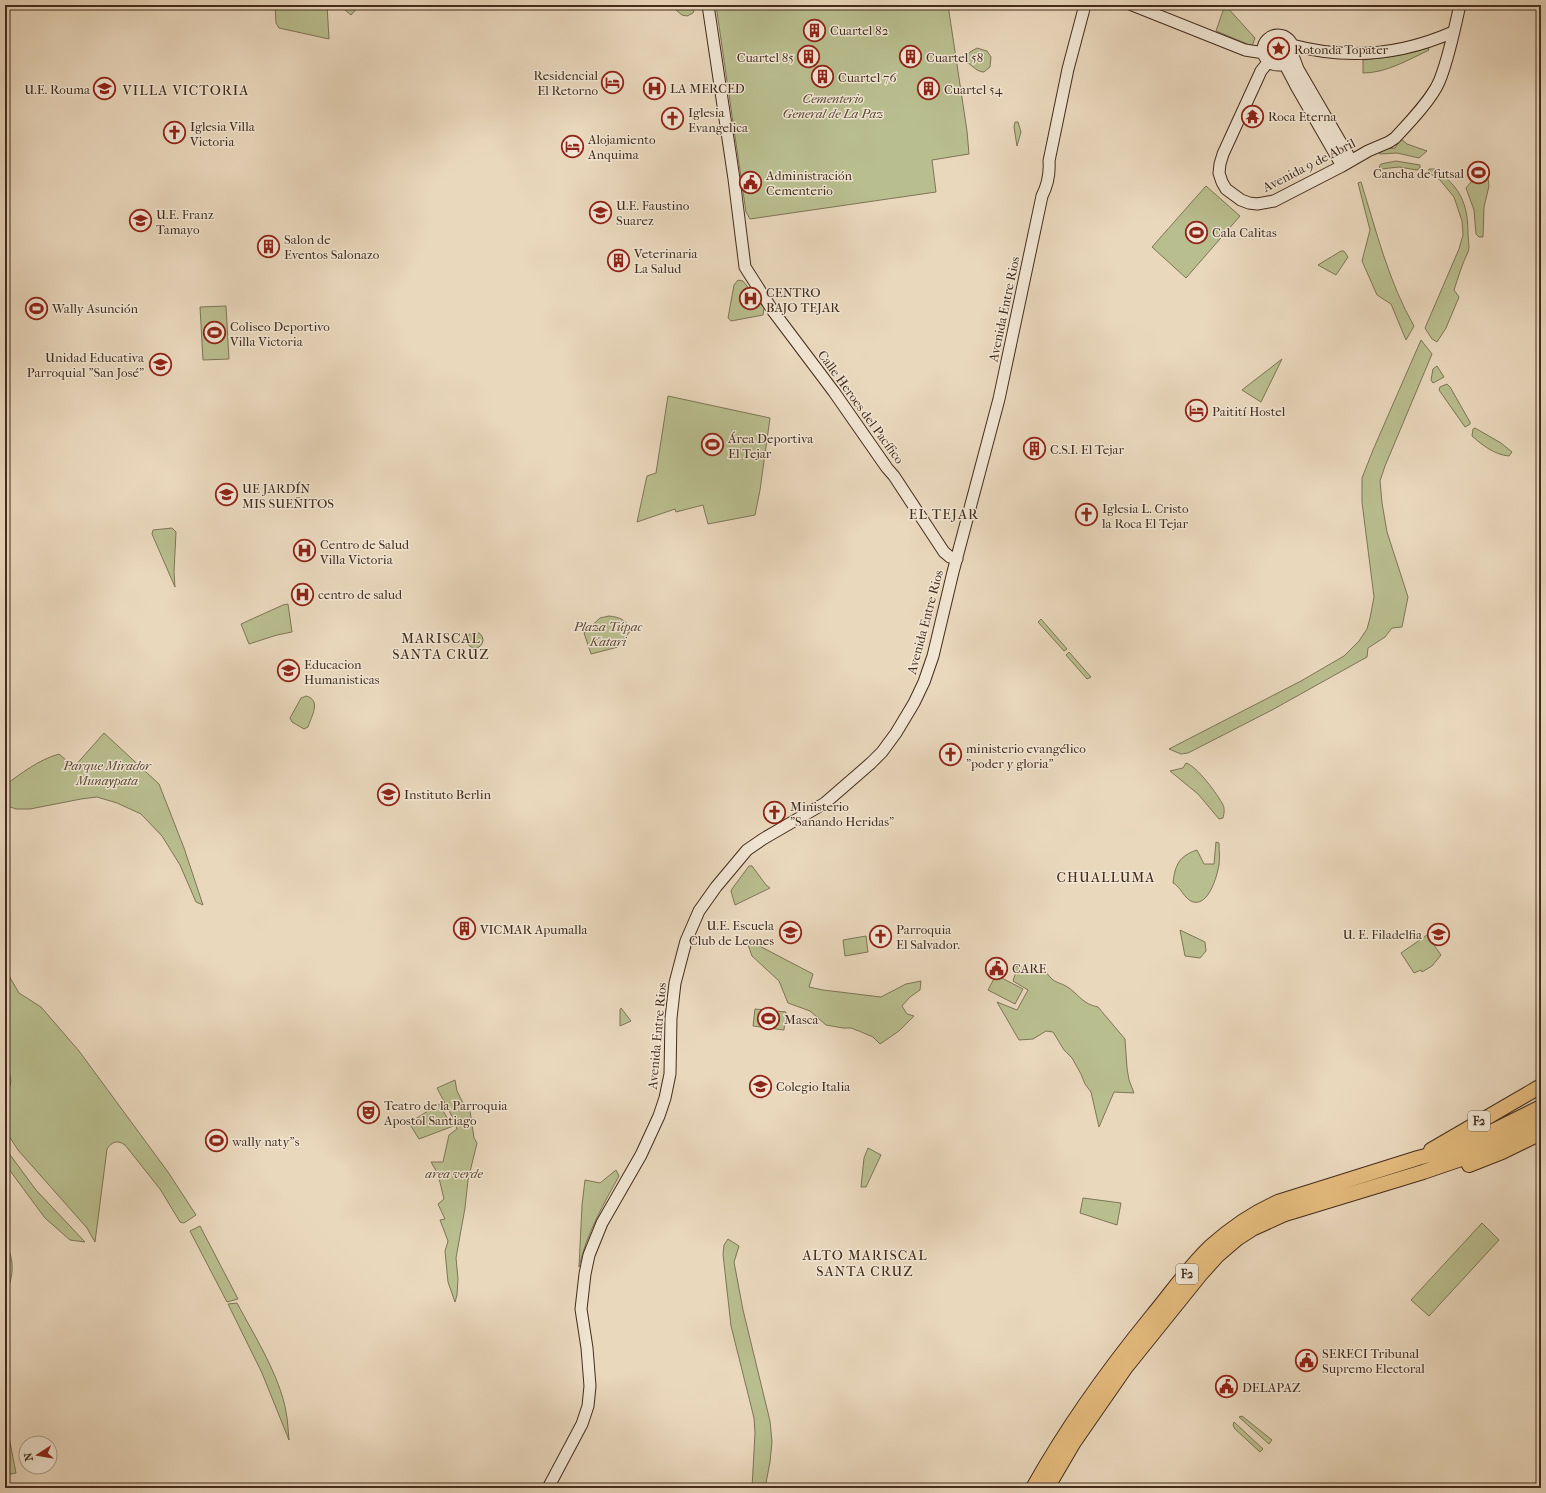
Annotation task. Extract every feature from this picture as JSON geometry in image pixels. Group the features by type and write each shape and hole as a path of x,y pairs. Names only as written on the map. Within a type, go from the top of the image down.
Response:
{"highway":[{"name":"F2","path":"1418,1158 1541,1086"},
{"name":"F2","path":"1418,1158 1460,1138 1541,1093"},
{"name":"F2","path":"1033,1488 1060,1440 1115,1361 1209,1247 1229,1230 1262,1209 1278,1202 1418,1158 1463,1142 1541,1101"},
{"name":"F2","path":"1418,1158 1463,1146 1541,1107"},
{"name":"F2","path":"1423,1172 1466,1153 1541,1115"},
{"name":"F2","path":"1047,1488 1074,1442 1126,1367 1200,1275 1217,1256 1238,1238 1252,1229 1285,1214 1467,1157 1541,1121"},
{"name":"F2","path":"1423,1172 1468,1161 1541,1127"},
{"name":"F2","path":"1423,1172 1471,1164 1502,1152 1541,1133"}],"main road":[{"name":"Calle Heroes del Pacífico","path":"708,5 734,179 745,267 773,311 834,392 894,476 944,552 950,557 956,559"},
{"name":"Avenida Entre Rios","path":"548,1488 582,1424 588,1406 590,1386 588,1355 581,1309 585,1274 595,1238 611,1204 641,1155 659,1116 665,1098 670,1074 671,1018 675,983 682,951 699,911 716,887 747,850 762,839 825,803 876,759 907,716 924,682 999,399 1042,196 1048,186 1050,174 1049,161 1067,74 1085,5"},
{"path":"1132,5 1245,50 1267,57 1276,64 1284,63 1289,59 1292,49"},
{"name":"Avenida 9 de Abril","path":"1267,57 1224,154 1219,173 1226,189 1233,195 1249,203 1265,203 1274,201 1368,151 1396,138 1438,83 1445,65 1460,5"},
{"path":"1292,49 1364,54 1386,52 1409,48 1453,32"},
{"path":"1267,57 1264,47 1266,42 1274,36 1284,36 1289,40 1298,69 1347,163"},
{"path":"1284,63 1296,86 1347,163"}],"green space":[{"path":"275,5 327,5 329,39 279,28 276,23"},
{"path":"339,5 360,5 351,15"},
{"path":"670,5 696,5 693,13 687,16 682,15"},
{"name":"Cementerio General de La Paz","path":"716,5 948,5 967,131 969,154 932,160 936,192 750,219 746,212"},
{"path":"1225,5 1255,38 1252,46 1216,31"},
{"path":"977,48 987,51 991,57 990,67 984,72 981,72 968,63 962,61 970,52"},
{"path":"1428,48 1429,50 1397,65 1380,71 1363,73 1363,60 1388,57"},
{"path":"1015,122 1018,122 1021,132 1017,146 1014,127"},
{"path":"1401,139 1407,144 1427,151 1419,158 1397,153 1380,154 1378,152 1384,149 1395,148"},
{"path":"1396,161 1420,165 1420,168 1417,170 1399,167 1381,169 1379,167 1381,164"},
{"path":"1429,169 1435,169 1451,182 1461,197 1468,223 1469,250 1454,290 1459,297 1446,328 1437,342 1432,339 1425,328 1459,249 1463,235 1462,221 1454,197 1440,180 1428,172"},
{"path":"1480,171 1488,178 1489,186 1484,207 1483,237 1479,237 1476,234 1474,210 1466,188"},
{"path":"1361,182 1390,274 1414,326 1406,340 1391,304 1377,295 1362,261 1370,230 1358,183"},
{"name":"Cala Calitas","path":"1206,186 1240,216 1186,278 1152,247"},
{"path":"1341,251 1344,251 1348,257 1336,275 1318,265"},
{"path":"738,280 743,281 764,308 763,315 731,321 728,318 734,285"},
{"name":"Coliseo Deportivo Villa Victoria","path":"226,306 229,359 203,360 200,307"},
{"path":"1421,340 1432,354 1380,481 1387,532 1408,597 1402,627 1392,628 1385,637 1368,648 1367,657 1272,710 1188,753 1181,754 1169,749 1301,681 1344,656 1359,641 1367,629 1374,597 1362,502 1362,478"},
{"path":"1282,359 1261,402 1242,390"},
{"path":"1437,366 1444,377 1433,383 1431,380 1433,369"},
{"path":"1447,384 1470,422 1470,424 1465,427 1439,390 1440,387"},
{"name":"Área Deportiva El Tejar","path":"668,396 770,418 755,515 708,524 703,505 676,512 675,509 637,522 647,476 656,473"},
{"path":"1475,428 1501,443 1512,452 1509,456 1499,454 1489,449 1472,436 1473,429"},
{"path":"172,528 176,532 174,572 175,587 152,534 153,530"},
{"path":"288,604 292,632 249,644 241,624"},
{"name":"Plaza Túpac Katari","path":"609,616 622,620 631,630 618,647 591,654 584,633 600,618"},
{"path":"1041,619 1067,649 1064,651 1038,622"},
{"name":"MARISCAL SANTA CRUZ","path":"475,632 481,634 483,640 481,646 475,648 469,646 467,640 469,634"},
{"path":"1069,652 1091,677 1087,679 1066,655"},
{"path":"306,696 311,698 313,701 314,709 308,727 304,729 292,722 290,718 301,698"},
{"name":"Parque Mirador Munaypata","path":"104,733 159,784 184,848 203,905 196,902 180,865 162,836 141,814 117,803 97,797 30,809 16,809 5,805 5,785 37,763 59,754 74,767"},
{"path":"1186,763 1196,769 1217,795 1224,807 1223,818 1219,819 1198,794 1170,771 1183,768"},
{"path":"1216,842 1219,843 1219,865 1214,883 1208,895 1204,899 1199,902 1193,902 1187,898 1173,883 1175,871 1182,858 1197,850 1204,864 1214,864"},
{"path":"749,866 752,866 770,888 735,905 731,891"},
{"path":"1180,930 1205,942 1206,951 1200,958 1185,956"},
{"path":"1427,935 1441,955 1432,966 1422,972 1421,970 1414,973 1401,953"},
{"path":"866,936 868,952 845,956 843,940"},
{"path":"746,939 813,974 809,987 881,997 906,984 921,981 920,990 910,997 902,1006 907,1014 914,1016 899,1031 880,1044 873,1037 851,1028 826,1025 810,1011 788,1003 779,981 752,956"},
{"path":"1015,966 1032,972 1046,972 1052,979 1069,988 1085,1002 1098,1007 1125,1039 1129,1080 1134,1093 1114,1092 1099,1127 1091,1092 1085,1084 1072,1058 1064,1050 1053,1032 1046,1031 1033,1039 1019,1040 997,1002 1017,1010 1028,990 1013,981 1016,972"},
{"path":"5,969 19,993 41,1007 79,1051 168,1172 196,1215 184,1223 180,1222 160,1189 125,1145 120,1142 115,1142 107,1149 95,1242 87,1228 18,1150 5,1130 5,1096 9,1090 11,1081 8,1064 5,1060"},
{"path":"996,975 1023,989 1015,1004 988,990"},
{"path":"621,1008 631,1021 620,1026 620,1010"},
{"name":"Masca","path":"755,1009 786,1012 784,1030 753,1026"},
{"name":"area verde","path":"455,1080 457,1091 463,1103 470,1111 474,1138 477,1143 468,1180 465,1208 456,1258 458,1279 455,1302 448,1282 445,1251 448,1241 440,1220 445,1219 438,1204 444,1199 438,1174 431,1162 443,1162 449,1135 457,1129 456,1125 419,1139 409,1123 439,1104 449,1121 456,1124 437,1088"},
{"path":"5,1148 36,1190 85,1242 70,1240 45,1218 5,1164"},
{"path":"868,1148 881,1155 866,1187 861,1187 864,1158"},
{"path":"616,1170 619,1176 601,1209 586,1243 579,1267 582,1205 585,1180 600,1183"},
{"path":"1083,1198 1121,1203 1117,1225 1080,1213"},
{"path":"1482,1223 1499,1240 1429,1316 1411,1300"},
{"path":"200,1226 238,1299 227,1302 190,1231"},
{"path":"728,1239 739,1246 734,1262 743,1310 770,1421 772,1442 765,1488 752,1488 755,1433 754,1418 731,1326 723,1254 724,1245"},
{"path":"5,1244 11,1256 12,1270 10,1283 5,1295"},
{"path":"237,1303 266,1356 278,1384 283,1398 288,1422 289,1440 262,1373 228,1304"},
{"path":"1242,1416 1272,1440 1269,1444 1239,1417"},
{"path":"5,1417 16,1473 5,1475"},
{"path":"1234,1422 1263,1449 1260,1452 1235,1429 1233,1425"}],"place":[{"name":"Cuartel 82","path":"815,30"},
{"name":"Rotonda Topater","path":"1278,49"},
{"name":"Cuartel 85","path":"809,57"},
{"name":"Cuartel 58","path":"911,57"},
{"name":"Cuartel 76","path":"823,77"},
{"name":"Residencial El Retorno","path":"613,82"},
{"name":"LA MERCED","path":"654,88"},
{"name":"U.E. Rouma","path":"105,89"},
{"name":"Cuartel 54","path":"929,89"},
{"name":"Roca Eterna","path":"1252,116"},
{"name":"Iglesia Evangelica","path":"673,119"},
{"name":"Iglesia Villa Victoria","path":"175,133"},
{"name":"Alojamiento Anquima","path":"572,146"},
{"name":"Cancha de futsal","path":"1479,173"},
{"name":"Administración Cementerio","path":"750,182"},
{"name":"U.E. Faustino Suarez","path":"601,212"},
{"name":"U.E. Franz Tamayo","path":"140,221"},
{"name":"Cala Calitas","path":"1196,232"},
{"name":"Salon de Eventos Salonazo","path":"268,246"},
{"name":"Veterinaria La Salud","path":"618,260"},
{"name":"CENTRO BAJO TEJAR","path":"751,299"},
{"name":"Wally Asunción","path":"37,308"},
{"name":"Coliseo Deportivo Villa Victoria","path":"214,333"},
{"name":"Unidad Educativa Parroquial \"San José\"","path":"160,364"},
{"name":"Paitití Hostel","path":"1196,411"},
{"name":"Área Deportiva El Tejar","path":"713,445"},
{"name":"C.S.I. El Tejar","path":"1034,449"},
{"name":"UE JARDÍN MIS SUEÑITOS","path":"227,495"},
{"name":"Iglesia L. Cristo la Roca El Tejar","path":"1087,515"},
{"name":"Centro de Salud Villa Victoria","path":"305,551"},
{"name":"centro de salud","path":"302,594"},
{"name":"Educacion Humanisticas","path":"289,671"},
{"name":"ministerio evangélico \"poder y gloria\"","path":"951,755"},
{"name":"Instituto Berlin","path":"388,794"},
{"name":"Ministerio \"Sanando Heridas\"","path":"775,813"},
{"name":"VICMAR Apumalla","path":"464,929"},
{"name":"U.E. Escuela Club de Leones","path":"790,932"},
{"name":"U. E. Filadelfia","path":"1438,934"},
{"name":"Parroquia El Salvador.","path":"880,936"},
{"name":"CARE","path":"996,968"},
{"name":"Masca","path":"769,1019"},
{"name":"Colegio Italia","path":"761,1086"},
{"name":"Teatro de la Parroquia Apostol Santiago","path":"369,1112"},
{"name":"wally naty\"s","path":"217,1141"},
{"name":"SERECI Tribunal Supremo Electoral","path":"1307,1360"},
{"name":"DELAPAZ","path":"1226,1387"}],"district":[{"name":"VILLA VICTORIA","path":"186,90"},
{"name":"EL TEJAR","path":"944,514"},
{"name":"MARISCAL SANTA CRUZ","path":"441,646"},
{"name":"CHUALLUMA","path":"1106,877"},
{"name":"ALTO MARISCAL SANTA CRUZ","path":"865,1264"}]}
